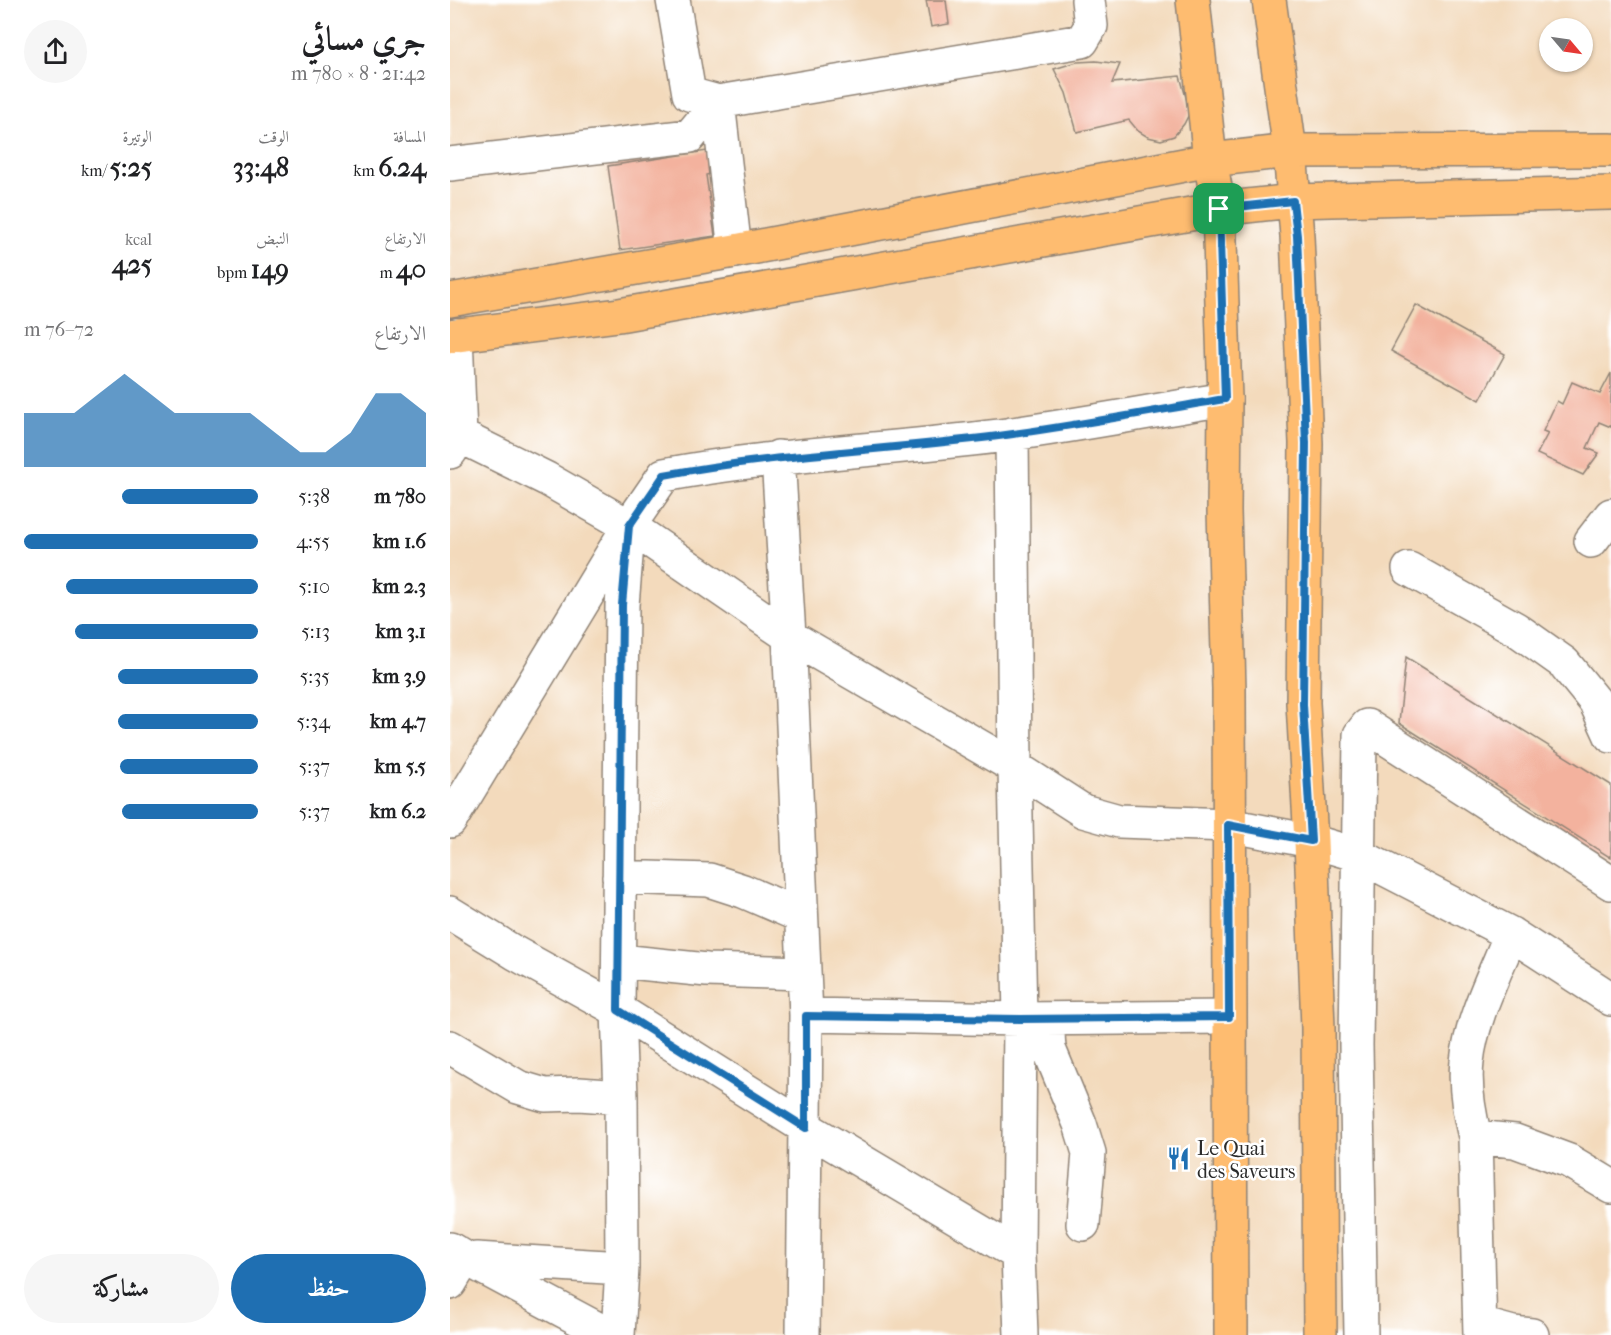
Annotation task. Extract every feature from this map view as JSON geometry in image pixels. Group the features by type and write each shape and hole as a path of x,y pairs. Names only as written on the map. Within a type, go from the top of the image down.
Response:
{"main road":[{"path":"1193,0 1210,160 1219,209 1225,399 1224,511 1229,689 1231,1335"},
{"path":"1269,0 1290,151 1297,236 1306,443 1303,704 1318,1028 1320,1335"},
{"path":"450,300 735,251 1210,160 1290,151 1611,150"},
{"path":"453,335 619,315 1219,209 1293,201 1611,193"}],"street":[{"path":"673,0 689,94 718,102 1082,40 1092,26 1088,0"},
{"path":"450,164 690,136 718,102"},
{"path":"718,102 735,251"},
{"path":"453,335 455,444 547,479 629,526 789,636 1015,767 1083,811 1119,821 1228,825 1311,841 1358,855 1511,934 1611,999"},
{"path":"450,820 629,526 664,475 778,457 1012,434 1225,399"},
{"path":"1012,434 1015,767 1034,1019 1018,1254 1021,1335"},
{"path":"778,457 789,636 806,1016 803,1335"},
{"path":"1591,541 1611,515"},
{"path":"618,1335 622,1268 618,1010 622,605 629,526"},
{"path":"1409,569 1516,629 1564,663 1595,701 1611,736"},
{"path":"1361,1335 1356,1045 1360,735 1367,726 1611,884"},
{"path":"619,877 709,880 743,891 801,916"},
{"path":"450,913 515,953 618,1010 806,1128 1018,1254"},
{"path":"1511,934 1472,1031 1467,1063 1468,1108 1474,1137 1480,1329 1532,1335"},
{"path":"620,961 707,970 804,973"},
{"path":"806,1016 1034,1019 1229,1017"},
{"path":"1034,1019 1080,1124 1089,1153 1083,1224"},
{"path":"450,1047 518,1087 545,1095 579,1094 621,1097"},
{"path":"1474,1137 1515,1141 1569,1161 1611,1186"},
{"path":"455,1263 622,1268"},
{"path":"455,1263 609,1335"}],"building":[{"path":"926,0 946,0 949,24 931,27"},
{"path":"1096,61 1120,64 1112,83 1180,76 1190,112 1184,124 1174,136 1161,140 1148,137 1138,131 1129,120 1077,132 1066,93 1054,69 1077,62"},
{"path":"707,151 710,174 706,175 715,236 620,250 608,166"},
{"path":"1416,305 1505,354 1480,400 1391,351"},
{"path":"1611,373 1611,427 1599,422 1587,448 1599,453 1583,475 1537,454 1548,433 1543,431 1557,401 1562,404 1572,382 1600,394"},
{"path":"1406,657 1611,785 1611,858 1399,723"}],"place":[{"name":"Le Quai des Saveurs","path":"1179,1159"}],"route":[{"path":"1293,201 1297,236 1306,443 1303,704 1311,841 1228,825 1229,1017 1020,1019 806,1016 806,1128 618,1010 622,605 629,526 664,475 778,457 1012,434 1225,399 1219,209 1293,201"}]}
